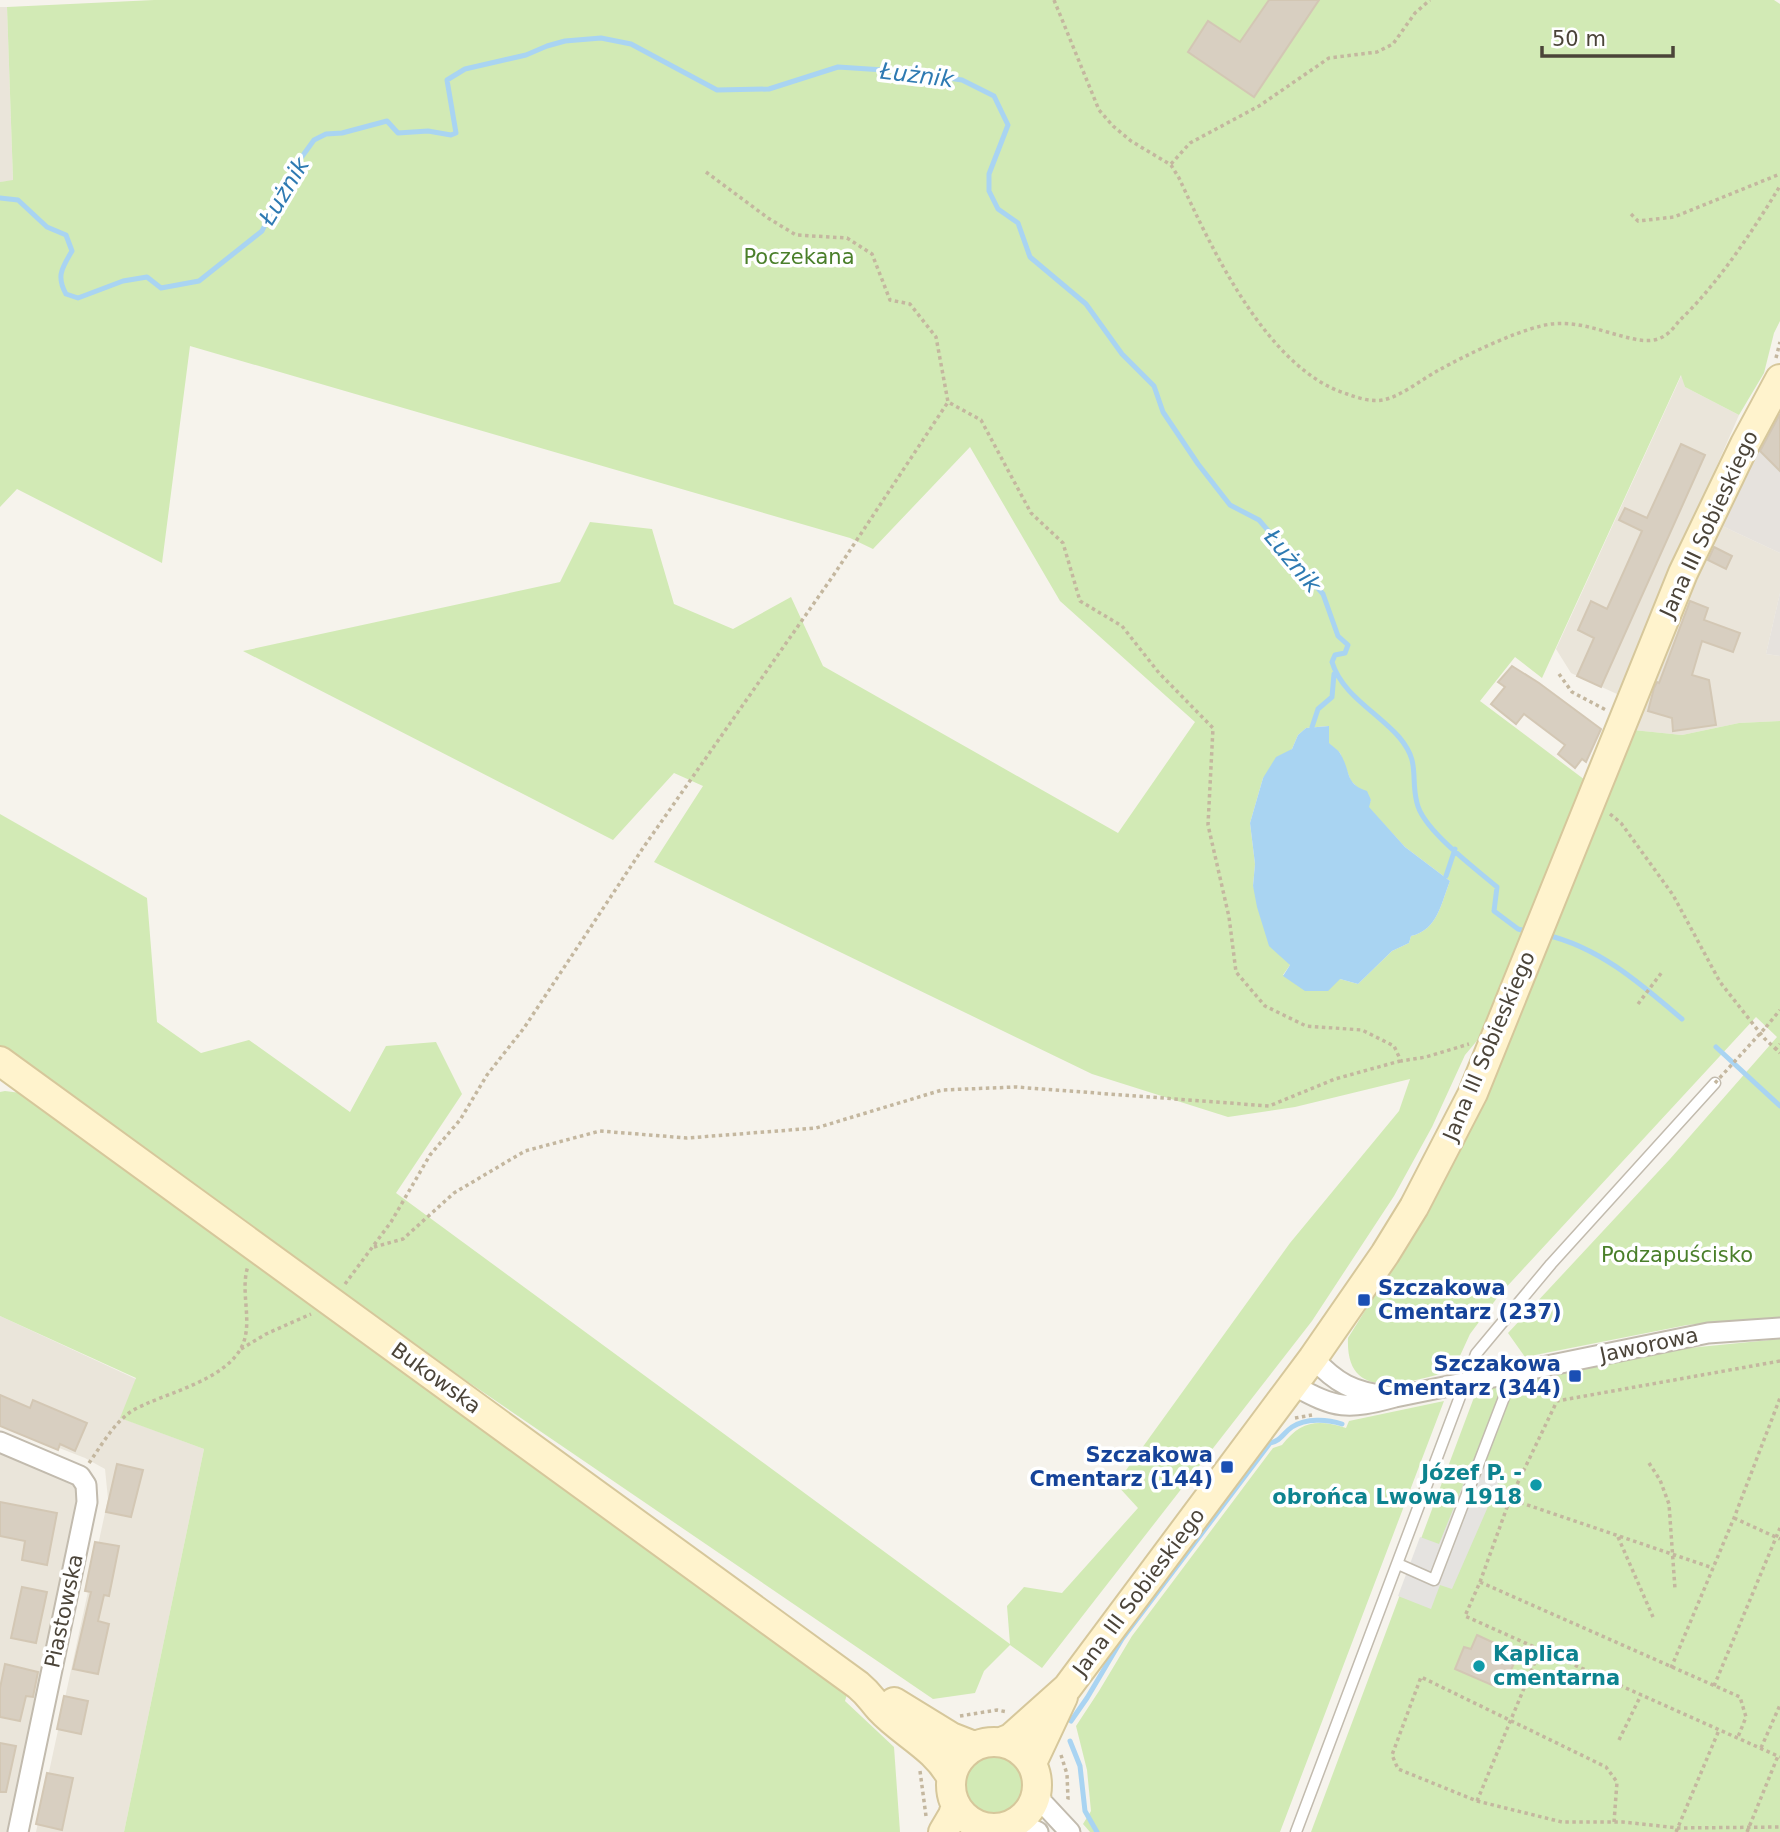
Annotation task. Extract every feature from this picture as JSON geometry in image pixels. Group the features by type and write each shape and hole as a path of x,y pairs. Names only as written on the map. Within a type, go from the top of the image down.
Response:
{"street":[{"name":"Jana III Sobieskiego","path":"1067,1688 1293,1385 1385,1254 1414,1207 1473,1093 1683,573 1745,444 1780,379"},
{"name":"Bukowska","path":"0,1061 871,1696"},
{"name":"Jaworowa","path":"1293,1385 1337,1406 1362,1406 1395,1396 1708,1333 1780,1328"},
{"name":"Jaworowa","path":"1312,1358 1341,1383 1361,1392 1395,1396"},
{"path":"0,1442 80,1476"},
{"name":"Piastowska","path":"18,1832 87,1502 86,1485 80,1476"},
{"path":"1067,1688 1035,1775 1027,1827 982,1830 963,1816 956,1805 951,1791 951,1777 956,1764 987,1744 1011,1738 1067,1688"},
{"path":"871,1696 886,1697 951,1737 1014,1746 1035,1775 1042,1801 1069,1832"},
{"path":"871,1696 880,1709 928,1749 951,1777"},
{"path":"936,1828 954,1815 956,1805"}],"lane":[{"path":"1296,1832 1476,1354 1550,1264 1715,1083"},
{"path":"1398,1564 1434,1580 1513,1374"}],"path":[{"path":"1054,0 1099,110 1131,141 1171,165 1227,274 1275,342 1309,374 1337,391 1363,399 1384,400 1466,356 1541,326 1561,323 1587,325 1639,340 1653,341 1665,336 1696,304 1762,215 1780,186"},
{"path":"1171,165 1190,143 1259,106 1329,58 1377,52 1393,44 1415,13 1430,0"},
{"path":"80,1476 130,1411 202,1381 231,1361 241,1349 331,1302 391,1222 430,1155 460,1120 488,1075 524,1028 643,848 833,576 948,402 936,337 910,304 890,300 872,254 847,238 796,235 768,218 706,172"},
{"path":"1631,214 1638,221 1674,216 1780,174"},
{"path":"948,402 981,420 1031,513 1063,543 1080,601 1122,626 1159,673 1213,727 1208,825 1229,917 1236,972 1265,1006 1306,1026 1362,1030 1394,1045 1401,1061"},
{"path":"1559,674 1572,692 1624,718"},
{"path":"1590,800 1621,823 1673,895 1720,982 1748,1019 1778,1051"},
{"path":"1638,1004 1662,972"},
{"path":"1715,1083 1780,1011"},
{"path":"372,1247 403,1239 454,1194 525,1151 600,1131 687,1138 816,1129 942,1090 1016,1087 1269,1106 1335,1079 1472,1043"},
{"path":"1778,1051 1780,1044"},
{"path":"241,1349 247,1327 246,1270 258,1249"},
{"path":"1748,1830 1779,1756 1465,1616 1510,1499 1557,1401 1780,1361"},
{"path":"1671,1668 1777,1415 1780,1398"},
{"path":"1649,1463 1660,1480 1669,1504 1675,1590"},
{"path":"1495,1491 1510,1499 1713,1568"},
{"path":"1734,1518 1778,1538"},
{"path":"1714,1686 1780,1528"},
{"path":"1618,1537 1653,1617"},
{"path":"1480,1582 1740,1697 1746,1717 1738,1738"},
{"path":"1477,1801 1540,1650"},
{"path":"1614,1822 1617,1782 1606,1767 1421,1677 1392,1755 1398,1769 1477,1801 1562,1822 1614,1822 1677,1830 1780,1827"},
{"path":"1619,1740 1641,1695"},
{"path":"1761,1748 1780,1704"},
{"path":"950,1718 997,1710 1016,1715"},
{"path":"1677,1830 1719,1730"},
{"path":"920,1763 921,1784 936,1828"}],"shaded area":[{"path":"0,7 7,7 13,181 0,182"},
{"path":"1682,374 1685,387 1739,415 1617,694 1571,673 1556,649"},
{"path":"1780,410 1780,553 1720,525"},
{"path":"1720,525 1780,553 1780,593 1766,654 1780,656 1780,721 1739,723 1682,735 1633,730 1687,588"},
{"path":"1780,593 1780,656 1766,654"},
{"path":"0,1316 136,1379 121,1418 204,1449 124,1832 36,1832 108,1499 105,1469 85,1458 0,1425"},
{"path":"0,1449 77,1480 83,1490 12,1832 0,1832"},
{"path":"1474,1458 1504,1470 1452,1589 1440,1585 1431,1609 1398,1596 1420,1537 1439,1544"}],"green space":[{"name":"Poczekana","path":"154,0 1774,0 1780,4 1780,321 1774,333 1764,373 1739,415 1685,387 1681,375 1542,678 1515,657 1480,701 1585,780 1481,1036 1465,1055 1432,1127 1394,1196 1312,1321 1042,1668 1010,1645 984,1671 975,1693 933,1699 235,1223 0,1052 0,814 147,898 157,1022 201,1053 249,1040 350,1112 386,1046 436,1042 462,1094 396,1193 1010,1644 1007,1606 1024,1587 1062,1593 1138,1508 1116,1484 1290,1243 1399,1111 1410,1079 1295,1107 1228,1117 1092,1074 654,862 703,786 674,773 613,840 243,651 560,582 590,522 652,529 674,604 733,629 791,597 823,666 1118,833 1195,722 1060,601 970,447 873,549 850,538 190,346 162,563 17,489 0,507 0,182 13,180 7,7","holes":["1328,726 1328,743 1340,753 1351,781 1371,800 1368,807 1405,847 1450,881 1433,922 1420,933 1411,936 1409,943 1392,951 1358,984 1340,979 1283,975 1290,965 1253,886 1255,864 1250,823 1263,778 1292,749 1298,735 1306,728"]},
{"name":"Podzapuścisko","path":"1780,721 1780,1317 1687,1325 1525,1357 1508,1333 1670,1159 1777,1037 1756,1017 1500,1294 1470,1334 1453,1371 1401,1383 1384,1384 1369,1381 1357,1374 1350,1360 1348,1338 1411,1237 1633,730 1682,735 1739,723"},
{"path":"0,1092 21,1093 848,1691 845,1701 894,1747 900,1832 124,1832 204,1449 120,1418 136,1378 0,1316"},
{"path":"1780,1339 1780,1832 1311,1832 1476,1392 1679,1349"},
{"path":"1444,1401 1280,1832 1090,1832 1083,1824 1091,1811 1087,1770 1076,1726 1132,1636 1273,1448 1282,1445 1296,1431 1310,1424 1326,1423 1346,1428 1349,1421"},
{"path":"994,1753 1006,1755 1017,1762 1024,1773 1024,1797 1017,1808 1006,1815 994,1817 982,1815 971,1808 964,1797 962,1785 964,1773 971,1762 982,1755"}],"water":[{"path":"1329,726 1329,743 1340,753 1355,785 1367,791 1371,800 1369,807 1405,847 1450,881 1433,922 1420,933 1411,936 1409,943 1392,951 1358,984 1340,979 1328,991 1305,991 1283,976 1290,965 1269,946 1253,886 1255,864 1250,823 1263,778 1276,757 1292,749 1298,735 1306,728"}],"building":[{"path":"1269,0 1319,0 1254,97 1188,52 1208,21 1240,42"},
{"path":"1780,414 1780,471 1760,451"},
{"path":"1681,444 1705,455 1601,687 1577,676 1594,638 1578,630 1591,601 1607,609 1642,531 1619,520 1625,508 1647,518"},
{"path":"1714,547 1732,556 1726,569 1708,560"},
{"path":"1690,601 1708,608 1704,620 1740,633 1733,652 1702,641 1692,675 1709,680 1716,725 1673,731 1672,718 1648,711 1654,688 1657,682 1659,683"},
{"path":"1512,666 1601,729 1586,762 1582,759 1575,768 1558,754 1565,745 1524,714 1516,724 1491,704 1505,687 1498,682"},
{"path":"0,1395 30,1408 33,1400 87,1423 75,1451 60,1444 58,1450 0,1426"},
{"path":"117,1464 143,1470 131,1517 106,1512"},
{"path":"0,1502 57,1513 47,1565 22,1560 25,1541 0,1536"},
{"path":"95,1542 119,1546 109,1596 104,1595 98,1621 109,1624 98,1674 73,1669 91,1592 85,1591"},
{"path":"22,1587 47,1592 36,1643 11,1638"},
{"path":"1477,1635 1518,1654 1505,1684 1496,1680 1494,1686 1455,1669 1464,1647 1471,1649"},
{"path":"5,1664 38,1672 33,1697 26,1696 20,1721 0,1717 0,1688"},
{"path":"64,1696 88,1701 81,1734 57,1729"},
{"path":"0,1743 16,1746 6,1792 0,1792"},
{"path":"47,1773 73,1778 62,1830 36,1824"}],"waterway":[{"name":"Łużnik","path":"0,198 18,200 47,227 66,235 72,251 65,262 61,277 66,294 78,298 123,281 147,277 161,288 199,281 262,231 293,169 314,140 326,134 342,133 387,121 398,133 428,131 451,135 456,133 447,80 465,69 526,55 565,41 601,38 631,44 717,90 769,89 838,67 899,71 962,80 994,96 1008,125 989,174 989,191 998,209 1018,223 1030,257 1086,304 1122,354 1154,386 1163,412 1230,505 1259,520 1323,594 1338,636 1348,645 1345,653 1335,655 1332,662 1337,674 1352,694 1406,746 1413,762 1415,793 1421,814 1451,848 1497,887 1494,911 1518,929 1530,932"},
{"path":"1312,727 1318,709 1332,697 1334,674"},
{"path":"1446,876 1455,849"},
{"name":"Łużnik","path":"1546,935 1584,948 1602,958 1635,980 1682,1019"},
{"name":"Łużnik","path":"1716,1047 1780,1106"},
{"path":"1071,1721 1122,1639 1270,1443 1304,1422 1323,1420 1342,1424"},
{"path":"1070,1741 1080,1766 1085,1811 1097,1832"}],"place":[{"name":"Szczakowa Cmentarz (237)","path":"1364,1300"},
{"name":"Szczakowa Cmentarz (344)","path":"1575,1376"},
{"name":"Szczakowa Cmentarz (144)","path":"1227,1467"},
{"name":"Józef P. - obrońca Lwowa 1918","path":"1536,1485"},
{"name":"Kaplica cmentarna","path":"1479,1666"}]}
